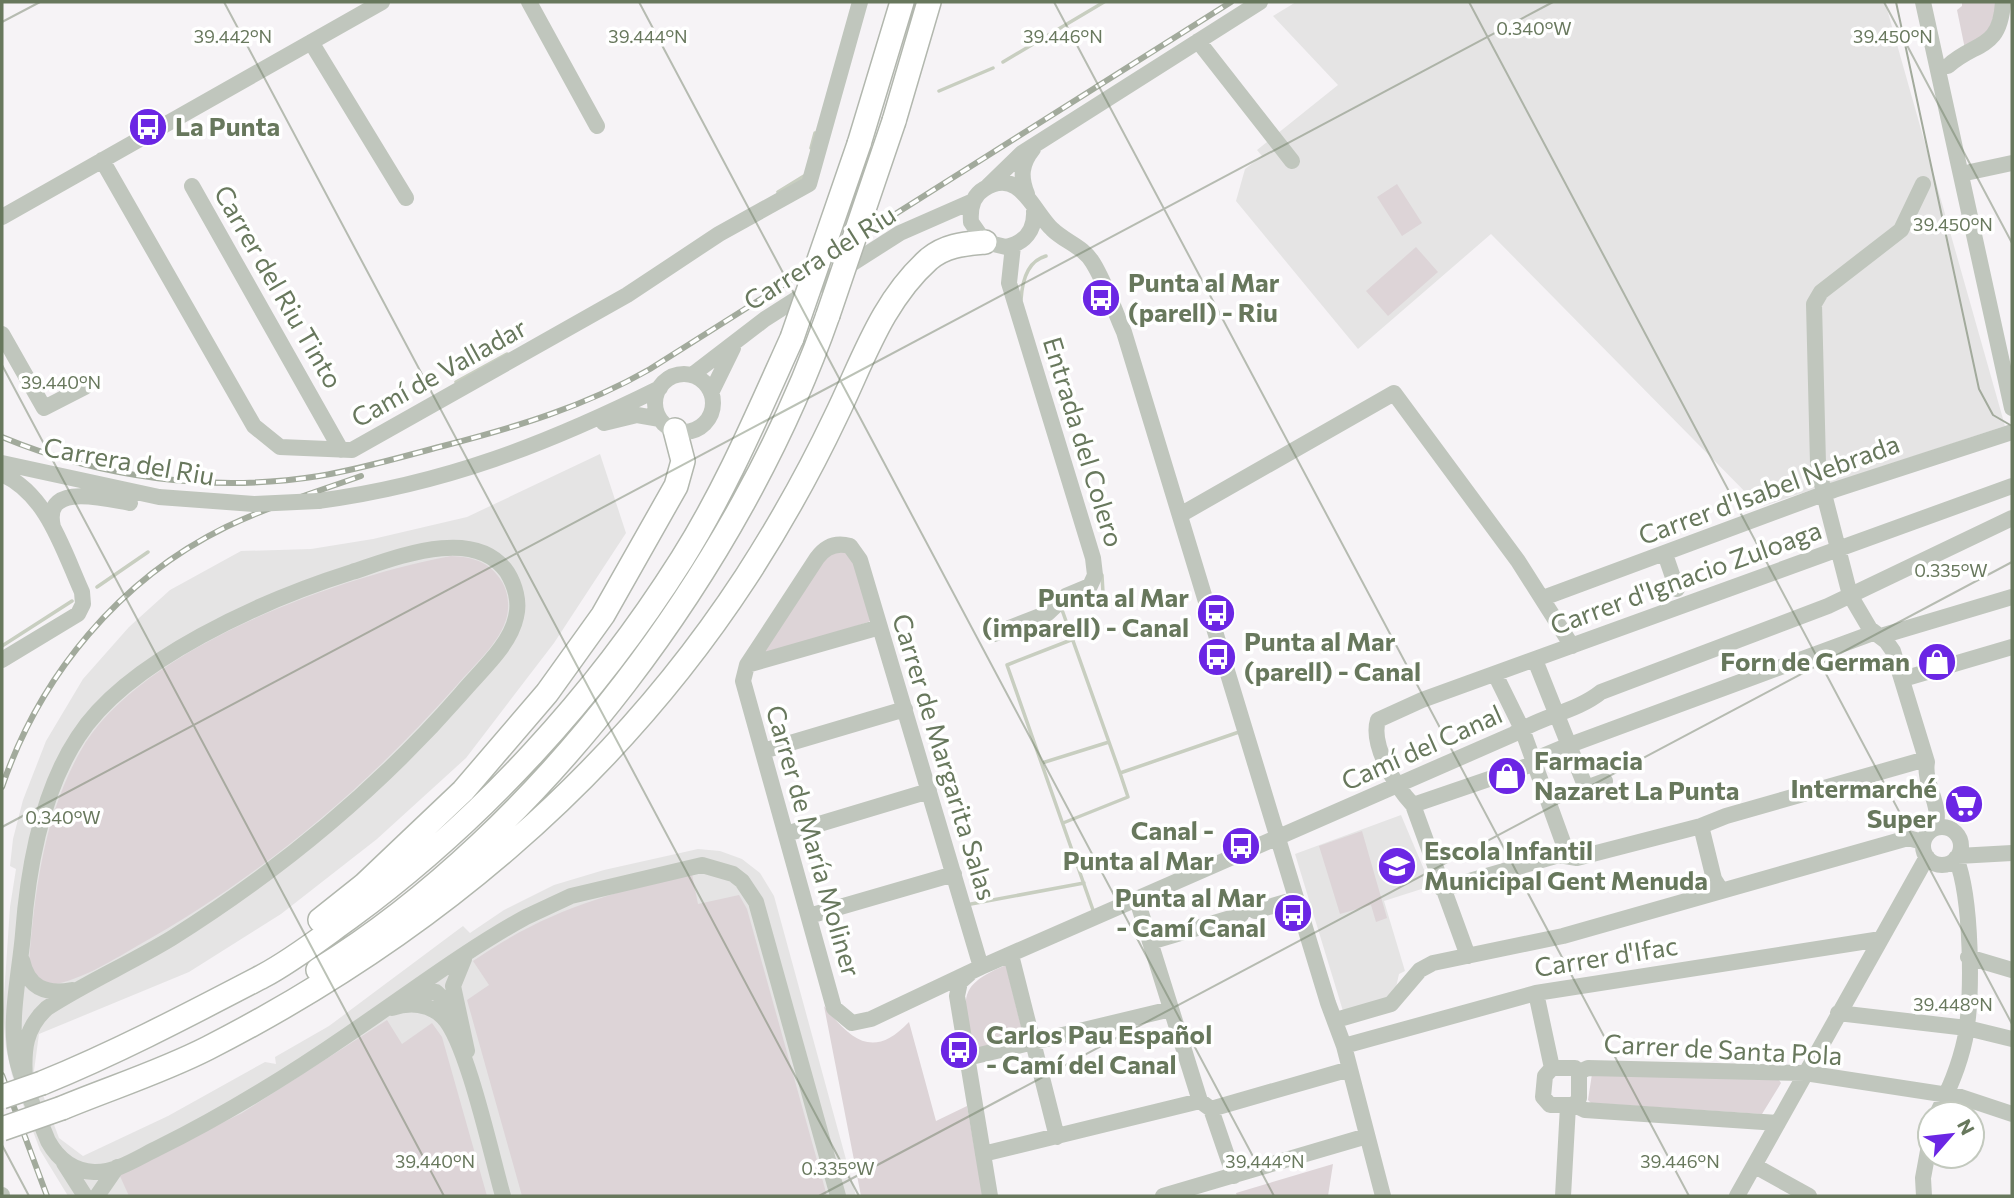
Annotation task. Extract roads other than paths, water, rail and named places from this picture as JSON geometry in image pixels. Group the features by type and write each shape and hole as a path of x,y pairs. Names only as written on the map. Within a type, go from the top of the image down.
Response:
{"highway":[{"path":"2,1097 33,1081 144,1039 242,984 262,976 311,945 375,899 439,845 516,771 577,703 683,558 733,468 792,338 859,144 902,2"},
{"path":"69,1105 203,1040 327,964 391,919 468,853 534,789 599,717 648,653 707,564 754,481 815,352 894,121 929,2"},
{"path":"2,1129 207,1049 337,976 403,933 475,877 566,797 633,726 684,664 746,577 806,476 872,335 891,303 909,279 942,251 979,235"},
{"path":"242,984 259,967 364,885 463,791 547,693 603,615 676,486 683,461 668,424"}],"street":[{"path":"2,217 382,2"},
{"path":"529,2 597,126"},
{"name":"Camí de Valladar","path":"102,160 254,426 280,447 352,450 557,335 809,184 860,2"},
{"path":"1055,232 998,247 979,235 970,215 973,201 1022,153 1260,2"},
{"path":"1923,2 2012,408"},
{"path":"1933,2 2012,364"},
{"path":"1948,66 1985,44 1997,28 2004,4"},
{"path":"1198,41 1292,161"},
{"path":"311,42 406,198"},
{"path":"1042,140 1023,164 1023,183 1034,211 1055,232 1077,245 1094,265 1124,332 1296,899 1344,1046 1384,1196"},
{"path":"1970,172 2012,163"},
{"path":"985,188 996,183 1010,184 1027,194"},
{"path":"1923,184 1901,230 1821,292 1814,304 1818,464 1829,492 1850,595 1877,635 1893,651 1927,761 1926,770 1937,814 1943,828 1960,840 1957,857 1964,881 1968,957 1967,1028 1945,1100"},
{"name":"Carrer del Riu Tinto","path":"192,186 341,450"},
{"name":"Carrera del Riu","path":"692,375 765,319 900,233 973,201"},
{"path":"1020,241 1033,225 1034,211"},
{"name":"Carrera del Riu","path":"932,220 953,221 979,235"},
{"name":"Entrada del Colero","path":"994,634 1048,613 1066,596 1090,586 1095,575 1093,558 1009,283 1020,241"},
{"path":"2,334 44,408 85,387"},
{"name":"Carrera del Riu","path":"711,393 736,342"},
{"path":"677,375 692,375 704,382 711,393 713,409 705,423 691,431 668,424 656,403 660,388 677,375"},
{"name":"Carrera del Riu","path":"574,430 660,388"},
{"path":"1180,515 1394,393 1543,598 1572,646"},
{"name":"Carrera del Riu","path":"2,463 126,492 189,501 254,504 318,501 421,483 574,430 637,415 668,424"},
{"name":"Carrer d'Isabel Nebrada","path":"1543,598 1829,492 2012,432"},
{"path":"2,455 36,472"},
{"path":"2,474 20,484 33,496 55,533 82,592 82,610 2,660"},
{"name":"Carrer d'Ignacio Zuloaga","path":"1395,787 1377,737 1378,720 1392,711 2012,486"},
{"path":"55,533 53,510 58,502 68,497 79,495 144,505 189,501"},
{"name":"Camí del Canal","path":"852,1023 871,1019 977,969 1591,700 1601,692 1850,595 2012,518"},
{"name":"Carrer de Margarita Salas","path":"747,665 822,552 844,544 855,551 860,560 954,874 977,969"},
{"path":"33,1081 15,1048 26,893 35,846 57,778 78,737 121,690 163,661 240,617 341,575 455,547 481,551 501,565 509,576 516,597 512,628 471,681 397,763 310,841 214,911 166,942 78,988 47,1007 34,1021 24,1051 33,1081 48,1141 85,1196"},
{"path":"1665,554 1677,589"},
{"path":"1413,805 1533,764 1543,756 1567,747 1877,635 2012,597"},
{"path":"747,665 880,627"},
{"path":"1902,679 2012,647"},
{"path":"1535,660 1567,747 1586,788 1605,781"},
{"name":"Carrer de María Moliner","path":"747,665 743,681 834,1008 852,1023"},
{"path":"1495,674 1522,729 1568,856"},
{"path":"763,751 905,709"},
{"path":"1442,889 1550,857 1577,858 1700,826 1726,816 1927,761"},
{"path":"1395,787 1413,805 1468,956"},
{"path":"786,834 929,791"},
{"path":"1700,826 1714,879 1721,890"},
{"path":"1737,1196 1881,939 1925,850 1943,828"},
{"path":"1335,1020 1391,1003 1420,970 1433,963 1563,936 1908,838 1944,865 1957,857 2005,854"},
{"path":"62,1161 79,1170 94,1172 117,1167 245,1102 508,927 571,896 691,867 713,866 742,881 756,902 836,1191"},
{"path":"809,916 954,874"},
{"path":"1150,942 1296,899"},
{"path":"1137,900 1171,1009 1205,1105 1234,1175"},
{"name":"Carrer d'Ifac","path":"1344,1046 1536,993 1881,939"},
{"path":"468,1071 466,1041 453,986 457,970 470,953"},
{"path":"21,954 27,976 38,988 52,993 78,988"},
{"path":"1011,954 1057,1137"},
{"path":"1968,957 2012,970"},
{"path":"977,969 960,982 957,996 990,1196"},
{"path":"413,991 436,992 450,1002 460,1017"},
{"path":"1536,993 1552,1068"},
{"path":"383,1011 411,1004 427,1007 449,1024 468,1071 503,1196"},
{"path":"967,1058 1171,1009"},
{"path":"1838,1013 1967,1028 2012,1039"},
{"path":"1563,1196 1572,1106 1579,1098 1579,1072 1575,1068 1552,1068 1545,1076 1543,1097 1550,1105 1572,1106 1585,1110 1778,1123"},
{"name":"Carrer de Santa Pola","path":"1579,1072 1588,1068 1805,1073 1948,1095 2012,1114"},
{"path":"983,1154 1205,1105 1350,1069"},
{"path":"1163,1196 1367,1136"},
{"path":"1755,1166 1809,1196"},
{"path":"97,1196 117,1167"},
{"path":"1924,1170 1924,1196"}],"waterway":[{"path":"1003,62 1104,2"},
{"path":"939,91 993,68"},
{"path":"811,148 815,133"},
{"path":"778,192 804,176"},
{"path":"1021,300 1024,280 1030,268 1046,256"},
{"path":"456,382 507,354"},
{"path":"97,587 148,552"},
{"path":"1068,604 1103,593 1102,575"},
{"path":"2,646 72,601"},
{"path":"1061,607 1120,773"},
{"path":"1071,640 1007,665 1093,910"},
{"path":"1063,823 1128,797 1120,773 1239,732"},
{"path":"1042,763 1109,742"},
{"path":"971,904 1084,883"}],"tram line":[{"path":"1896,2 1979,389 1993,415 2012,426"}],"railway":[{"path":"2,437 78,463 118,472 198,482 239,483 279,481 350,470 549,415 650,369 1231,2"},
{"path":"2,787 38,706 62,669 88,635 152,574 188,549 243,519 361,476"},
{"path":"2,1075 47,1196"}],"place":[{"name":"La Punta","path":"148,127"},
{"name":"Punta al Mar (parell) - Riu","path":"1101,298"},
{"name":"Punta al Mar (imparell) - Canal","path":"1216,613"},
{"name":"Punta al Mar (parell) - Canal","path":"1217,657"},
{"name":"Forn de German","path":"1937,662"},
{"name":"Farmacia Nazaret La Punta","path":"1507,776"},
{"name":"Intermarché Super","path":"1964,804"},
{"name":"Canal - Punta al Mar","path":"1241,846"},
{"name":"Escola Infantil Municipal Gent Menuda","path":"1397,866"},
{"name":"Punta al Mar - Camí Canal","path":"1293,913"},
{"name":"Carlos Pau Español - Camí del Canal","path":"959,1050"}]}
